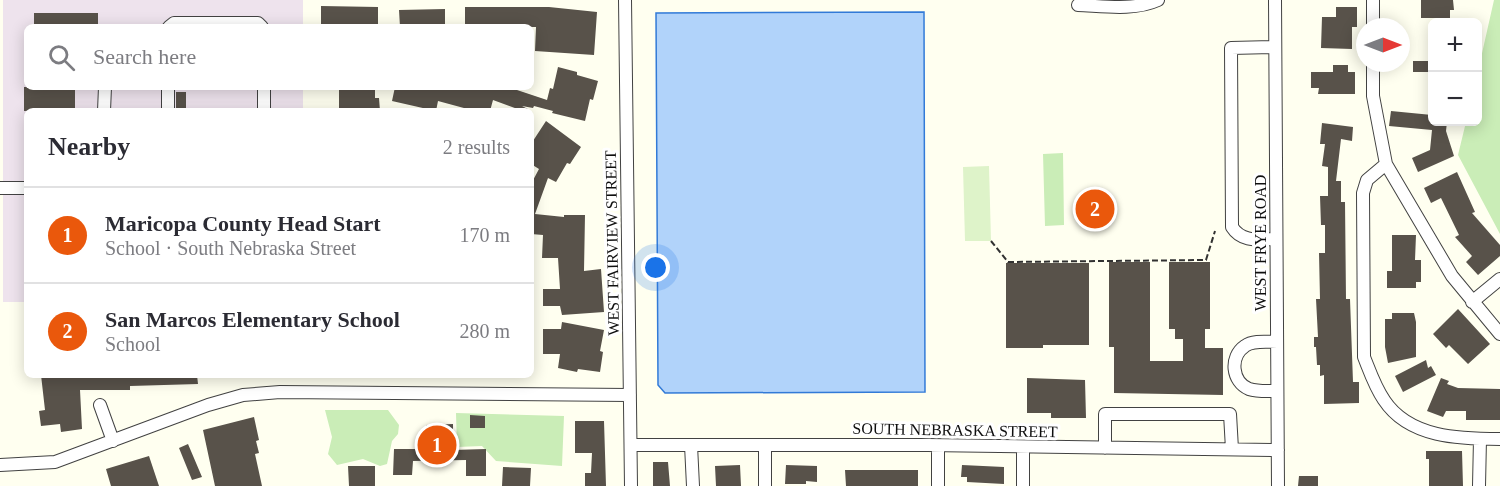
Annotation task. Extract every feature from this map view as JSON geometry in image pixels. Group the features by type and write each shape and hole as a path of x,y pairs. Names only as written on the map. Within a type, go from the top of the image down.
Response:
{"street":[{"name":"WEST FAIRVIEW STREET","path":"625,0 631,486"},
{"path":"1078,5 1116,7 1151,3 1158,0"},
{"name":"WEST FRYE ROAD","path":"1275,0 1278,486"},
{"path":"1373,0 1373,18"},
{"path":"173,24 259,24"},
{"path":"1275,47 1231,48 1232,227 1236,234 1243,238 1276,239"},
{"path":"1373,72 1373,96 1386,164 1452,276 1500,334"},
{"path":"104,108 105,90"},
{"path":"168,90 168,108"},
{"path":"264,90 264,108"},
{"path":"1386,164 1367,180 1363,193 1364,357 1373,382 1385,402 1413,426 1452,437 1500,439"},
{"path":"0,188 24,188"},
{"path":"1472,302 1500,279"},
{"path":"1277,342 1254,343 1245,346 1235,360 1234,370 1237,379 1251,390 1277,391"},
{"path":"0,465 55,462 208,405 243,395 280,392 630,395"},
{"path":"100,405 113,441"},
{"path":"1105,448 1105,414 1230,414 1232,449"},
{"path":"1479,486 1480,439"},
{"name":"SOUTH NEBRASKA STREET","path":"631,445 1278,450"},
{"path":"691,445 693,486"},
{"path":"765,445 765,486"},
{"path":"938,446 938,486"},
{"path":"1023,447 1023,486"}],"path":[{"path":"991,241 1008,262 1206,260 1215,231"}],"shaded area":[{"path":"3,0 303,0 303,24 24,24 24,90 303,90 303,108 24,108 24,302 3,302"}],"green space":[{"path":"1494,0 1500,0 1500,234 1458,155 1465,126 1482,126 1482,53"},
{"path":"1063,153 1064,225 1045,226 1043,154"},
{"path":"989,166 991,241 965,241 963,167"},
{"path":"325,410 388,410 399,425 398,434 392,441 387,464 380,466 363,459 337,465 328,454 332,437"},
{"path":"456,413 564,416 562,466 496,461 482,446 457,447"}],"water":[{"path":"924,12 925,392 665,393 658,385 656,13"}],"building":[{"path":"1421,0 1453,0 1454,10 1450,10 1450,18 1421,18"},
{"path":"321,6 378,7 378,24 321,24"},
{"path":"465,7 549,7 597,12 594,55 535,51 536,27 534,24 465,24"},
{"path":"1336,7 1357,7 1356,27 1352,27 1352,49 1321,48 1322,17 1336,17"},
{"path":"445,9 445,24 400,24 399,10"},
{"path":"34,13 98,13 98,24 34,24"},
{"path":"1413,61 1428,61 1428,72 1413,72"},
{"path":"1333,65 1348,65 1348,72 1355,72 1355,94 1318,94 1319,88 1311,88 1311,72 1333,72"},
{"path":"558,67 598,81 593,100 590,99 585,121 534,106 533,108 522,106 526,108 515,108 493,100 491,108 464,108 438,101 437,108 423,108 392,101 394,90 517,90 547,100 550,88 553,89"},
{"path":"24,90 75,90 75,108 24,108"},
{"path":"339,90 375,90 375,98 379,98 380,108 339,108"},
{"path":"176,92 186,92 186,108 176,108"},
{"path":"1391,111 1428,115 1428,126 1447,126 1454,156 1418,172 1412,158 1430,150 1432,130 1389,126"},
{"path":"546,121 581,147 570,164 567,163 556,182 548,178 535,214 564,217 564,215 585,215 584,271 601,269 604,312 562,315 560,306 543,306 543,289 560,289 558,258 542,258 543,235 534,234 534,178 539,169 534,166 534,139"},
{"path":"1322,123 1353,127 1352,141 1341,139 1336,181 1341,181 1341,202 1345,202 1346,299 1350,299 1353,382 1359,382 1359,403 1324,404 1324,375 1320,376 1320,365 1317,365 1316,347 1314,347 1314,337 1318,337 1316,299 1320,299 1319,253 1325,253 1325,225 1321,225 1320,196 1328,196 1328,167 1322,166 1325,144 1320,144"},
{"path":"1457,172 1475,212 1472,213 1500,245 1500,256 1478,275 1466,262 1472,256 1455,237 1459,235 1441,198 1431,203 1424,188"},
{"path":"1392,235 1416,235 1415,260 1421,260 1421,282 1416,282 1416,288 1387,288 1387,271 1392,271"},
{"path":"1109,262 1150,262 1150,361 1183,361 1183,339 1175,339 1175,329 1169,329 1169,262 1210,262 1210,329 1205,329 1205,348 1223,348 1223,395 1114,393 1114,347 1109,347"},
{"path":"1006,263 1089,263 1089,345 1006,348"},
{"path":"1458,309 1490,344 1468,364 1449,345 1446,348 1433,334"},
{"path":"1392,313 1414,313 1416,357 1388,363 1385,347 1385,319 1392,319"},
{"path":"562,322 604,330 600,351 603,352 600,372 578,369 577,372 558,368 560,354 543,354 543,329 561,329"},
{"path":"1426,360 1428,368 1431,366 1436,375 1403,392 1395,376"},
{"path":"41,378 197,378 198,384 130,386 130,390 80,390 82,429 61,432 60,424 41,426 39,411 45,410"},
{"path":"1027,378 1085,380 1086,418 1051,418 1051,413 1027,413"},
{"path":"1441,378 1449,381 1447,384 1458,388 1500,389 1500,420 1466,420 1466,411 1446,411 1443,417 1427,411"},
{"path":"470,415 485,416 485,428 470,428"},
{"path":"254,417 259,440 256,441 259,453 255,454 262,486 215,486 203,430"},
{"path":"575,421 604,421 606,486 585,486 585,473 591,473 592,453 575,453"},
{"path":"453,424 453,450 486,449 486,476 466,476 466,460 413,461 412,475 393,475 394,449 427,449 426,425"},
{"path":"188,444 202,477 192,480 179,448"},
{"path":"1426,451 1462,451 1463,486 1429,486 1429,459 1426,459"},
{"path":"149,456 159,486 111,486 106,469"},
{"path":"653,462 668,462 670,486 653,486"},
{"path":"740,465 741,486 716,486 715,466"},
{"path":"786,465 817,466 817,482 785,484"},
{"path":"962,465 1004,467 1004,484 967,482 967,477 961,477"},
{"path":"348,466 375,466 375,486 349,486"},
{"path":"503,467 531,468 530,486 502,486"},
{"path":"845,470 918,470 918,486 846,486"},
{"path":"1299,476 1318,476 1318,486 1298,486"}],"place":[{"name":"San Marcos Elementary School","path":"1095,209"},
{"name":"Maricopa County Head Start","path":"437,445"}]}
